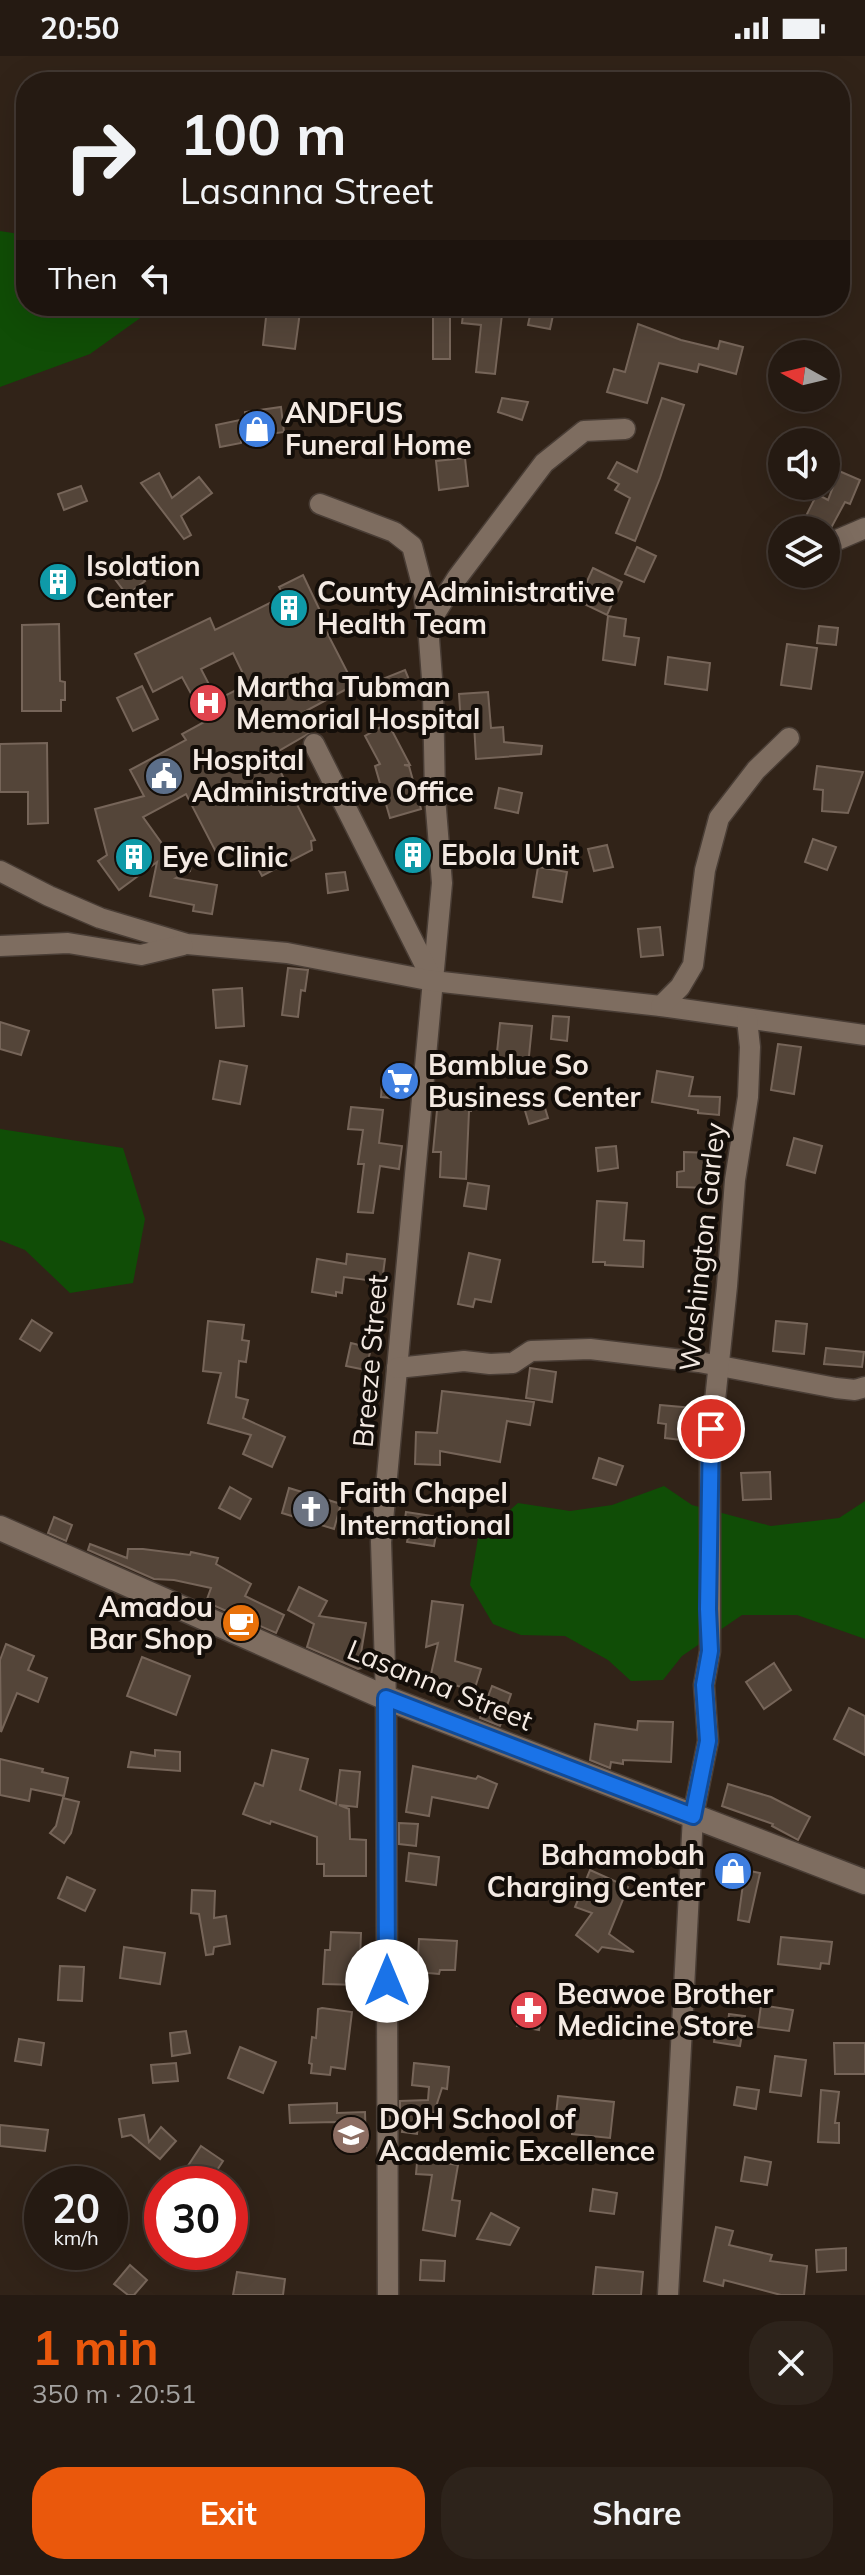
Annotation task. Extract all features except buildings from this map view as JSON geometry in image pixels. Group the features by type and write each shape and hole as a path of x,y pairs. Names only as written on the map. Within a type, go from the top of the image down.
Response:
{"street":[{"path":"428,625 457,578 544,463 584,431 625,429"},
{"name":"Breeze Street","path":"320,504 394,532 412,546 423,588 428,625 442,883 381,1542 386,1698 388,2295"},
{"path":"840,539 865,528"},
{"path":"661,1006 680,987 693,965 705,870 719,818 756,770 789,738"},
{"path":"314,744 433,981"},
{"path":"0,871 100,918 187,944 287,953 433,981 661,1006 865,1035"},
{"path":"0,946 68,943 141,955 187,944"},
{"name":"Washington Garley","path":"668,2295 693,1816 708,1741 704,1685 710,1651 710,1448 735,1180 748,1097 750,1047 747,1019"},
{"path":"397,1368 464,1361 513,1363 531,1351 574,1348 718,1365 836,1388 855,1390 865,1387"},
{"name":"Lasanna Street","path":"0,1528 386,1698 865,1882"}],"green space":[{"path":"0,231 16,233 16,316 143,316 90,354 0,387"},
{"path":"0,1129 123,1148 145,1219 133,1283 70,1293 25,1250 0,1240"},
{"path":"664,1486 692,1505 771,1526 839,1518 865,1501 865,1639 797,1615 742,1615 682,1656 663,1680 631,1681 608,1660 565,1636 521,1635 493,1624 470,1585 478,1538 518,1503 570,1511 612,1505"}],"place":[{"name":"ANDFUS Funeral Home","path":"257,429"},
{"name":"Isolation Center","path":"58,582"},
{"name":"County Administrative Health Team","path":"289,608"},
{"name":"Martha Tubman Memorial Hospital","path":"208,703"},
{"name":"Hospital Administrative Office","path":"164,776"},
{"name":"Ebola Unit","path":"413,855"},
{"name":"Eye Clinic","path":"134,857"},
{"name":"Bamblue So Business Center","path":"400,1081"},
{"name":"Faith Chapel International","path":"311,1509"},
{"name":"Amadou Bar Shop","path":"241,1623"},
{"name":"Bahamobah Charging Center","path":"733,1871"},
{"name":"Beawoe Brother Medicine Store","path":"529,2010"},
{"name":"DOH School of Academic Excellence","path":"351,2135"}],"route":[{"path":"387,1981 386,1698 693,1816 708,1741 704,1685 710,1651 711,1429"}]}
